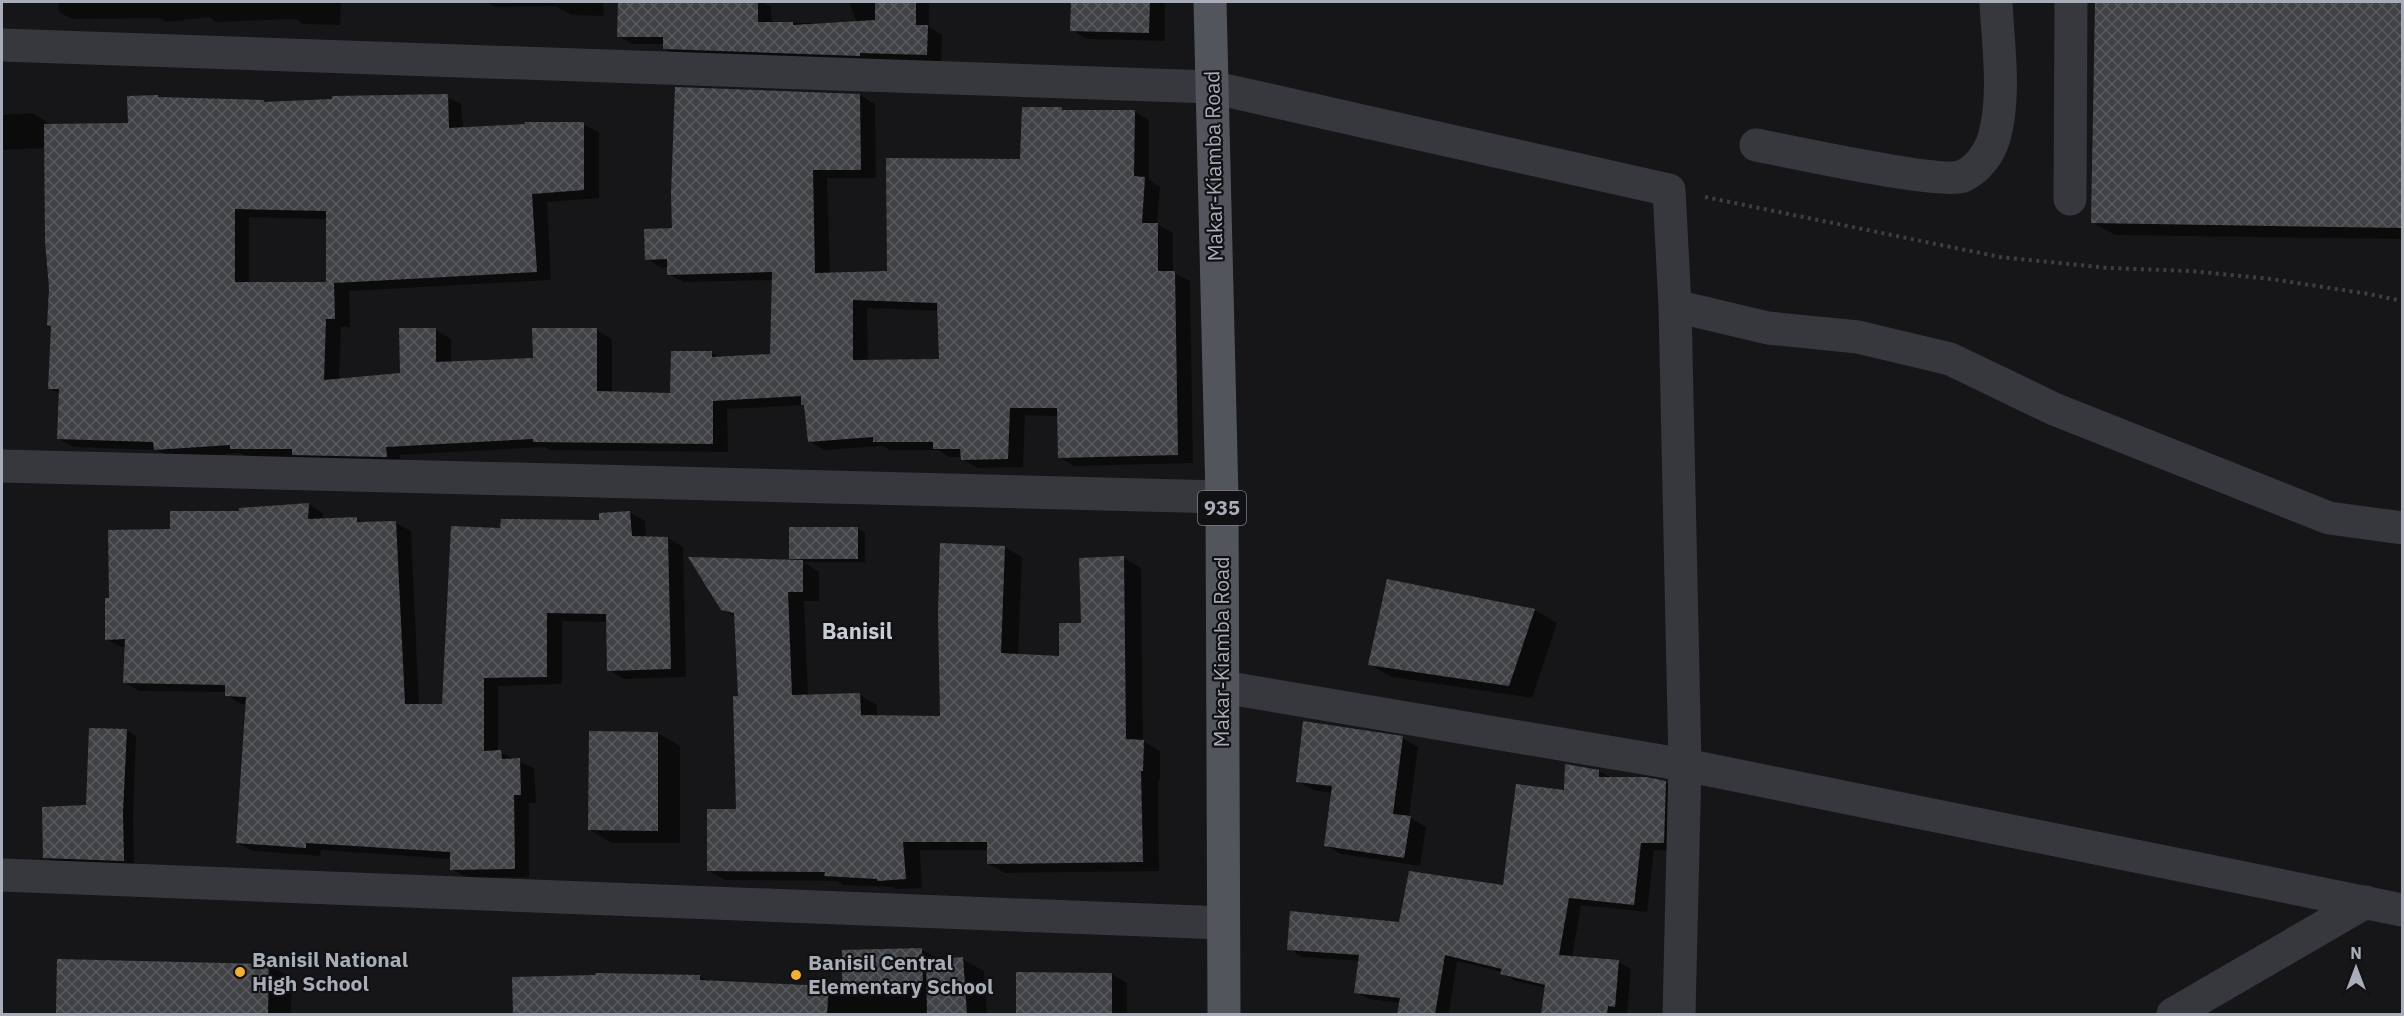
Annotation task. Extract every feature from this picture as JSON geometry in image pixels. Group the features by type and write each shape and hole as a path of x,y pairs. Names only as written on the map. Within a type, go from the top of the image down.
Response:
{"main road":[{"name":"Makar-Kiamba Road","path":"1210,2 1222,497 1224,1014"}],"street":[{"path":"1756,145 1928,176 1961,177 1980,164 1994,140 2000,103 1996,2"},
{"path":"2070,199 2071,2"},
{"path":"2,45 1211,87 1669,190 1675,306 1685,765 1679,1014"},
{"path":"1675,306 1768,328 1858,337 1950,359 2054,409 2329,518 2403,528"},
{"path":"2,466 1222,497"},
{"path":"1223,687 1685,765 2403,910"},
{"path":"2,875 1223,923"},
{"path":"2173,1014 2366,902"}],"path":[{"path":"1669,190 2000,257 2108,268 2271,279 2403,301"}],"building":[{"path":"618,2 758,2 758,22 793,22 793,25 875,20 875,2 916,2 916,25 928,25 927,55 860,53 860,56 663,49 663,37 617,37"},
{"path":"1071,2 1150,2 1149,33 1070,31"},
{"path":"2095,2 2403,2 2403,228 2091,223"},
{"path":"675,87 860,94 861,170 813,170 815,273 887,271 886,158 1020,159 1022,107 1062,107 1062,110 1135,110 1134,176 1145,177 1142,223 1158,223 1158,271 1175,271 1178,455 1058,458 1057,408 1010,408 1008,459 961,460 960,449 933,449 933,442 873,442 873,437 808,442 801,396 713,401 713,444 533,442 533,439 386,447 387,457 384,457 292,455 292,449 230,449 230,445 154,450 153,442 57,439 59,389 48,389 51,326 47,325 49,288 45,241 44,124 128,123 127,96 158,95 158,97 264,100 264,102 332,99 332,96 448,94 449,128 525,124 525,122 584,122 584,190 532,194 537,272 334,283 335,319 326,319 324,380 400,373 399,328 436,328 436,362 533,358 532,328 597,328 597,391 670,393 671,351 712,351 712,357 770,354 772,272 667,275 667,259 645,260 644,229 672,228","holes":["235,209 326,211 326,282 235,282","853,300 937,303 939,359 853,360"]},
{"path":"309,503 308,519 357,517 357,522 396,521 405,704 442,704 451,526 500,528 501,519 599,520 599,513 630,511 632,536 668,537 671,669 607,671 606,614 547,613 547,677 484,678 484,751 501,750 502,759 520,758 521,795 514,795 515,869 450,870 450,852 306,843 306,848 236,843 246,697 225,696 225,685 123,683 125,639 105,640 105,598 109,598 108,530 170,529 170,511 239,511 239,508"},
{"path":"789,527 858,527 858,559 789,559"},
{"path":"940,543 1005,546 1001,653 1059,656 1059,623 1081,623 1079,558 1124,556 1126,739 1144,740 1143,771 1141,771 1143,862 987,864 987,842 903,842 906,879 877,881 877,879 824,876 825,872 707,871 707,809 736,809 733,696 738,696 734,613 721,610 688,557 803,560 803,592 788,592 792,695 860,693 861,715 940,716 938,614"},
{"path":"1387,579 1535,609 1509,686 1368,665"},
{"path":"1303,721 1403,736 1393,814 1411,816 1404,858 1324,846 1332,786 1296,782"},
{"path":"89,728 127,729 123,812 124,861 43,858 42,807 86,805"},
{"path":"589,731 658,732 658,831 588,830"},
{"path":"1565,764 1599,770 1599,777 1646,777 1666,781 1664,843 1641,843 1634,905 1569,898 1559,955 1619,960 1615,1007 1608,1006 1607,1014 1541,1014 1545,985 1500,974 1502,969 1445,955 1435,1014 1397,1014 1400,998 1354,993 1359,955 1287,950 1290,911 1399,922 1409,871 1503,885 1516,784 1564,790"},
{"path":"922,948 923,984 842,986 842,950"},
{"path":"963,957 967,1014 927,1014 926,960"},
{"path":"57,959 269,964 268,1014 56,1014"},
{"path":"1016,972 1112,973 1112,1014 1016,1014"},
{"path":"596,973 700,975 700,980 829,986 827,1014 513,1014 512,977 595,975"}],"place":[{"name":"Banisil National High School","path":"240,972"},
{"name":"Banisil Central Elementary School","path":"796,975"}],"district":[{"name":"Banisil","path":"857,631"}]}
